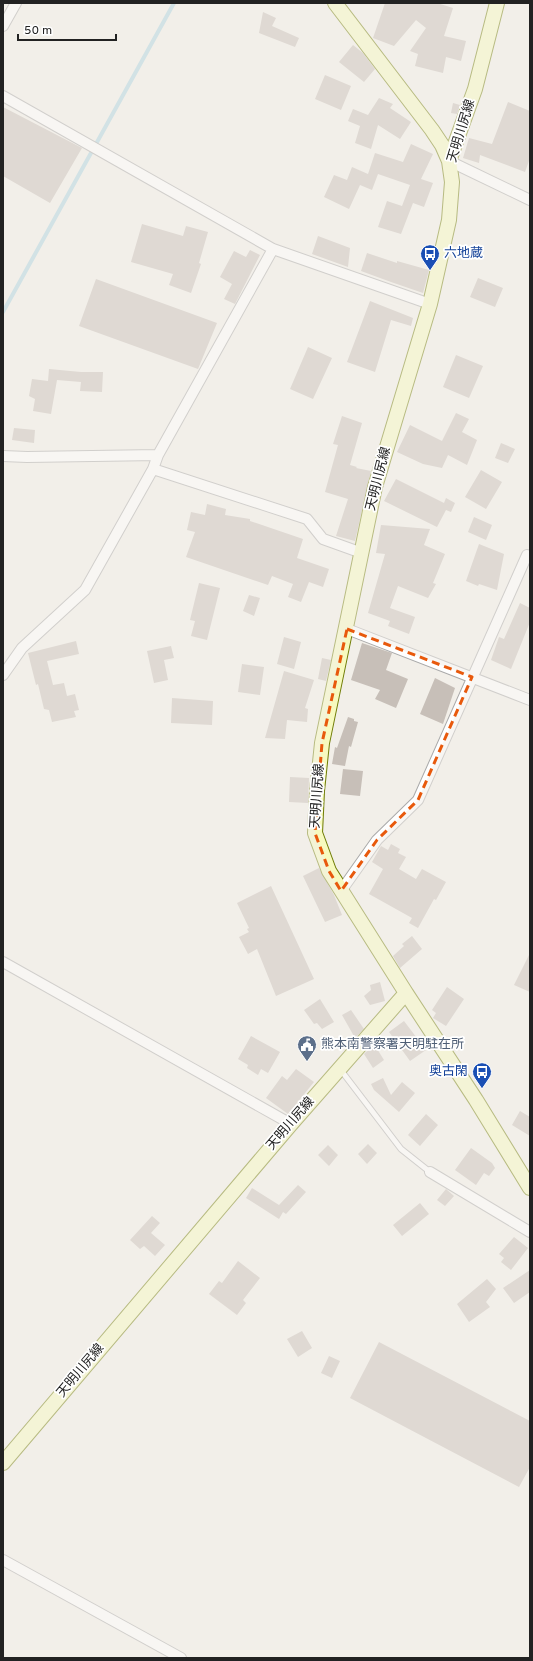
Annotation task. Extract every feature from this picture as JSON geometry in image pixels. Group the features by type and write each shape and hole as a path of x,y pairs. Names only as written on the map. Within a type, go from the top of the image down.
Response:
{"main road":[{"path":"335,3 432,130 442,144 449,161"},
{"name":"天明川尻線","path":"3,1463 339,1068 406,993 329,871 315,833 322,743 347,629 375,487 430,304 448,220 452,182 449,161 475,89 497,3"},
{"path":"406,993 476,1100 527,1183"}],"street":[{"path":"3,26 16,3"},
{"path":"3,96 273,249 430,304"},
{"path":"449,161 530,200"},
{"path":"3,675 22,648 85,590 152,469 158,455 273,249"},
{"path":"3,456 158,455"},
{"path":"152,469 307,519 323,538 362,553"},
{"path":"341,891 377,840 418,800 527,555"},
{"path":"347,629 530,700"},
{"path":"3,962 291,1124"},
{"path":"430,1172 530,1232"},
{"path":"3,1560 181,1658"}],"lane":[{"path":"339,1068 401,1149 430,1172"}],"highlighted area":[{"path":"347,629 472,677 418,800 377,840 341,891 329,871 315,833 322,743"}],"building":[{"path":"385,3 437,3 453,8 444,36 466,41 461,61 446,57 443,73 415,66 418,54 410,51 426,28 416,20 394,46 373,38"},
{"path":"263,12 276,18 272,26 299,38 295,47 259,33"},
{"path":"353,45 363,53 375,69 364,82 339,62"},
{"path":"325,75 351,86 341,110 315,99"},
{"path":"379,98 393,104 390,108 411,122 400,139 378,125 371,149 355,143 360,126 348,121 353,109 368,115"},
{"path":"508,102 530,111 530,158 525,172 480,155 479,163 463,158 469,138 492,144"},
{"path":"453,103 460,105 457,114 451,113"},
{"path":"3,107 82,148 50,203 3,176"},
{"path":"411,144 433,154 421,179 433,183 424,207 413,203 401,234 378,227 387,201 402,206 410,185 378,174 372,190 360,185 349,209 324,197 334,175 347,180 352,167 368,174 375,153 403,162"},
{"path":"142,224 183,236 186,226 208,232 199,263 201,264 191,293 169,285 173,274 131,262"},
{"path":"318,236 350,248 348,267 312,254"},
{"path":"250,250 260,255 235,304 224,299 232,284 220,277 234,251 246,257"},
{"path":"367,253 397,263 397,261 429,270 423,293 361,271"},
{"path":"478,278 503,288 495,307 470,297"},
{"path":"96,279 217,323 198,369 79,326"},
{"path":"370,301 413,318 411,326 391,320 375,372 347,362"},
{"path":"308,347 332,358 313,399 290,389"},
{"path":"456,355 483,366 469,398 443,387"},
{"path":"49,369 81,372 103,372 102,392 80,391 81,382 57,380 51,414 33,411 35,399 29,396 32,379 48,381"},
{"path":"456,413 469,419 462,432 477,440 467,465 448,455 442,468 423,464 397,452 410,425 442,441"},
{"path":"342,416 362,423 350,465 357,467 356,468 371,471 355,541 336,536 348,499 325,492 338,445 333,444"},
{"path":"14,428 35,430 34,443 12,440"},
{"path":"501,443 515,449 508,463 495,458"},
{"path":"481,470 502,482 486,509 465,497"},
{"path":"396,479 444,503 446,498 455,503 451,512 446,510 437,527 384,501"},
{"path":"207,504 226,509 225,515 250,519 250,521 303,539 297,558 329,569 323,587 309,582 301,602 288,597 293,584 272,576 268,585 186,557 195,532 187,530 191,512 205,515"},
{"path":"474,517 492,525 486,540 468,532"},
{"path":"381,525 430,529 424,545 445,554 433,583 436,584 428,598 398,586 390,608 415,617 409,634 388,626 390,621 368,613 385,554 376,553"},
{"path":"479,544 504,554 497,590 479,584 478,586 466,581"},
{"path":"199,583 220,588 207,640 191,636 195,621 190,620"},
{"path":"249,595 260,598 254,616 243,611"},
{"path":"520,603 530,608 530,622 511,669 491,660 499,637 504,639"},
{"path":"284,637 301,642 294,669 277,664"},
{"path":"76,641 79,654 47,661 53,685 64,683 67,696 75,694 79,710 74,711 76,717 52,722 49,710 44,709 28,653"},
{"path":"362,643 392,653 386,670 408,679 396,708 375,699 380,690 351,680"},
{"path":"171,646 174,658 164,660 168,680 154,683 147,651"},
{"path":"322,658 331,660 326,681 318,679"},
{"path":"242,664 264,667 260,695 238,692"},
{"path":"284,671 314,680 305,708 308,709 307,722 287,720 285,739 265,738"},
{"path":"435,678 455,688 443,724 420,714"},
{"path":"172,698 213,701 212,725 171,723"},
{"path":"348,717 358,722 351,747 349,746 345,766 332,764 335,747 337,748"},
{"path":"343,769 363,771 360,796 340,794"},
{"path":"290,777 309,778 308,803 289,802"},
{"path":"391,844 400,849 398,853 406,857 399,869 416,879 422,869 446,882 436,900 434,899 418,928 409,923 412,918 369,894 383,869 372,862 381,846 388,850"},
{"path":"319,868 334,895 342,915 325,922 303,876"},
{"path":"271,886 314,979 276,996 257,949 248,954 239,937 249,932 247,929 249,928 237,903"},
{"path":"412,936 422,949 400,968 393,956 404,946 402,944"},
{"path":"530,953 530,992 514,985"},
{"path":"380,982 385,1001 370,1005 364,996 371,990 370,985"},
{"path":"447,987 464,999 446,1026 433,1018 436,1013 432,1010"},
{"path":"320,999 334,1022 322,1029 317,1023 314,1024 304,1010"},
{"path":"351,1010 364,1029 355,1038 342,1015"},
{"path":"404,1021 426,1050 410,1061 389,1032"},
{"path":"251,1036 280,1052 268,1073 261,1069 258,1075 247,1068 248,1065 238,1059"},
{"path":"374,1044 384,1060 373,1068 364,1054"},
{"path":"296,1069 314,1082 288,1114 266,1098 282,1076 287,1080"},
{"path":"383,1078 391,1095 402,1082 415,1093 399,1112 374,1090 371,1084"},
{"path":"520,1111 530,1117 530,1136 512,1125"},
{"path":"426,1114 438,1125 420,1146 408,1135"},
{"path":"368,1144 377,1153 367,1164 358,1154"},
{"path":"328,1145 338,1155 329,1166 318,1155"},
{"path":"471,1148 492,1163 495,1168 489,1176 484,1173 476,1185 455,1170"},
{"path":"298,1185 306,1192 286,1214 283,1212 279,1219 246,1198 252,1188 279,1205"},
{"path":"446,1189 454,1196 445,1206 437,1200"},
{"path":"420,1203 429,1214 402,1236 393,1225"},
{"path":"152,1216 160,1223 151,1233 165,1245 155,1256 144,1246 140,1249 130,1240"},
{"path":"514,1237 528,1248 511,1270 501,1262 504,1258 499,1254"},
{"path":"238,1261 260,1278 243,1300 246,1303 237,1315 209,1294 219,1281 222,1283"},
{"path":"530,1270 530,1292 514,1303 503,1288"},
{"path":"487,1279 496,1289 486,1302 490,1307 469,1322 457,1304"},
{"path":"302,1331 312,1348 298,1357 287,1339"},
{"path":"379,1342 530,1421 530,1467 519,1487 350,1398"},
{"path":"329,1356 340,1361 332,1378 321,1373"}],"waterway":[{"path":"3,312 174,3"}],"place":[{"name":"六地蔵","path":"430,271"},
{"name":"熊本南警察署天明駐在所","path":"307,1062"},
{"name":"奥古閑","path":"482,1089"}]}
